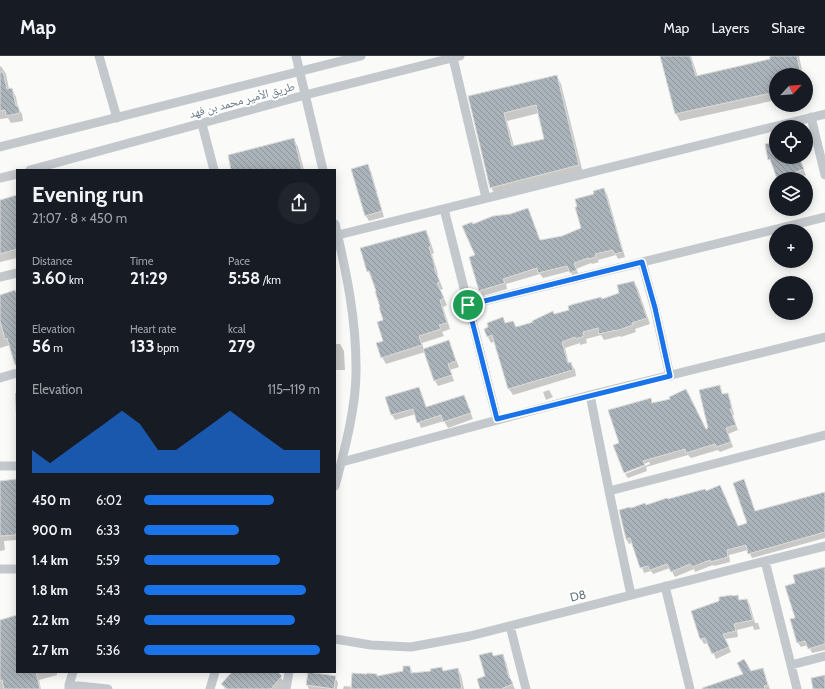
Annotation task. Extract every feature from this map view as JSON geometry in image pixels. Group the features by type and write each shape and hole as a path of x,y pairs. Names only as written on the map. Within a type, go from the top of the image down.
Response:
{"street":[{"path":"99,56 117,118"},
{"path":"296,56 323,169"},
{"name":"طريق الأمير محمد بن فهد","path":"0,147 361,56"},
{"path":"456,57 486,198"},
{"name":"طريق الأمير محمد بن فهد","path":"34,169 305,95 456,57"},
{"path":"338,235 825,114"},
{"path":"811,117 825,175"},
{"path":"202,124 214,169"},
{"path":"0,178 16,174"},
{"path":"444,209 497,419"},
{"path":"468,305 825,217"},
{"path":"336,228 351,304 356,367 350,425 336,483"},
{"path":"642,262 655,308 670,376"},
{"path":"0,277 16,273"},
{"path":"342,462 497,419 825,337"},
{"path":"0,378 16,373"},
{"path":"590,395 608,491 631,595"},
{"path":"608,491 825,435"},
{"path":"0,466 16,466"},
{"name":"D8","path":"336,639 371,645 411,647 470,636 825,546"},
{"path":"765,561 797,689"},
{"path":"0,569 16,569"},
{"path":"665,586 690,689"},
{"path":"510,626 526,689"},
{"path":"791,665 825,656"},
{"path":"73,673 69,687 108,689"},
{"path":"210,689 215,673"},
{"path":"286,689 289,673"}],"building":[{"path":"660,56 690,56 696,76 770,59 770,56 797,56 800,68 769,68 769,94 675,114"},
{"path":"0,72 3,72 7,89 12,88 16,106 18,106 20,113 6,116 5,110 0,111"},
{"path":"557,75 579,165 490,188 468,96","holes":["536,105 544,139 512,146 504,113"]},
{"path":"294,138 302,169 231,169 228,155"},
{"path":"769,143 768,160 765,144"},
{"path":"368,164 382,211 365,216 351,169"},
{"path":"772,164 802,164 804,169 796,172 775,172"},
{"path":"604,188 623,252 614,254 613,250 595,254 596,257 574,263 577,270 570,273 567,266 538,273 537,268 503,279 505,283 479,291 469,257 475,255 462,226 472,222 473,224 493,216 510,214 528,208 540,240 562,236 581,228 575,207 577,207 575,199 594,194 593,191"},
{"path":"16,195 16,249 0,254 0,200"},
{"path":"426,230 431,246 429,247 435,267 434,268 440,282 437,283 444,298 440,300 447,323 439,325 441,329 419,336 422,345 381,358 376,343 383,341 377,322 383,320 376,291 369,271 367,272 360,248"},
{"path":"634,281 647,318 616,331 599,334 598,328 583,332 584,336 576,339 575,337 562,342 568,363 571,362 573,370 508,389 492,335 487,337 484,329 488,327 487,323 503,317 505,323 513,321 516,327 533,322 532,321 553,311 554,314 569,310 568,306 574,304 601,297 602,299 619,293 617,285"},
{"path":"15,290 16,292 15,365 0,321 0,295"},
{"path":"449,340 456,361 448,364 452,375 434,381 423,349"},
{"path":"720,385 722,394 728,393 732,409 730,409 736,425 726,428 731,442 716,447 715,444 686,453 685,449 643,461 645,465 624,473 613,445 619,443 608,410 651,398 652,403 670,399 669,397 686,389 706,429 708,428 699,390"},
{"path":"419,387 426,407 464,395 471,413 443,422 441,415 417,423 413,409 391,415 385,397"},
{"path":"16,479 16,535 0,536 0,481"},
{"path":"744,479 755,511 825,492 825,532 748,554 746,545 727,550 728,557 710,562 710,560 692,567 690,564 671,572 667,564 650,570 648,566 640,568 630,538 626,539 619,510 645,503 646,505 667,498 668,499 705,489 706,491 720,485 738,526 747,523 733,483"},
{"path":"825,567 825,644 808,649 805,641 797,643 790,619 795,618 785,586 795,583 793,575"},
{"path":"738,595 739,600 747,599 753,620 734,624 736,631 723,634 729,647 712,654 705,638 700,639 691,611 719,601 719,597"},
{"path":"16,615 16,673 36,673 40,689 4,689 2,680 0,681 0,620"},
{"path":"492,652 493,656 503,654 509,678 513,684 503,688 504,689 480,689 477,679 485,676 479,655"},
{"path":"744,659 751,671 763,668 768,685 764,686 765,689 702,689 743,674 737,663"},
{"path":"403,666 410,666 411,673 431,671 430,669 442,667 443,671 458,668 462,689 351,689 352,673 377,674 377,676 403,671"},
{"path":"231,673 279,673 282,676 271,689 227,689 221,684"},
{"path":"308,673 336,676 334,689 306,685"},
{"path":"825,675 825,689 813,689 811,678"}],"route":[{"path":"642,262 655,308 670,376 497,419 468,305 642,262"}]}
